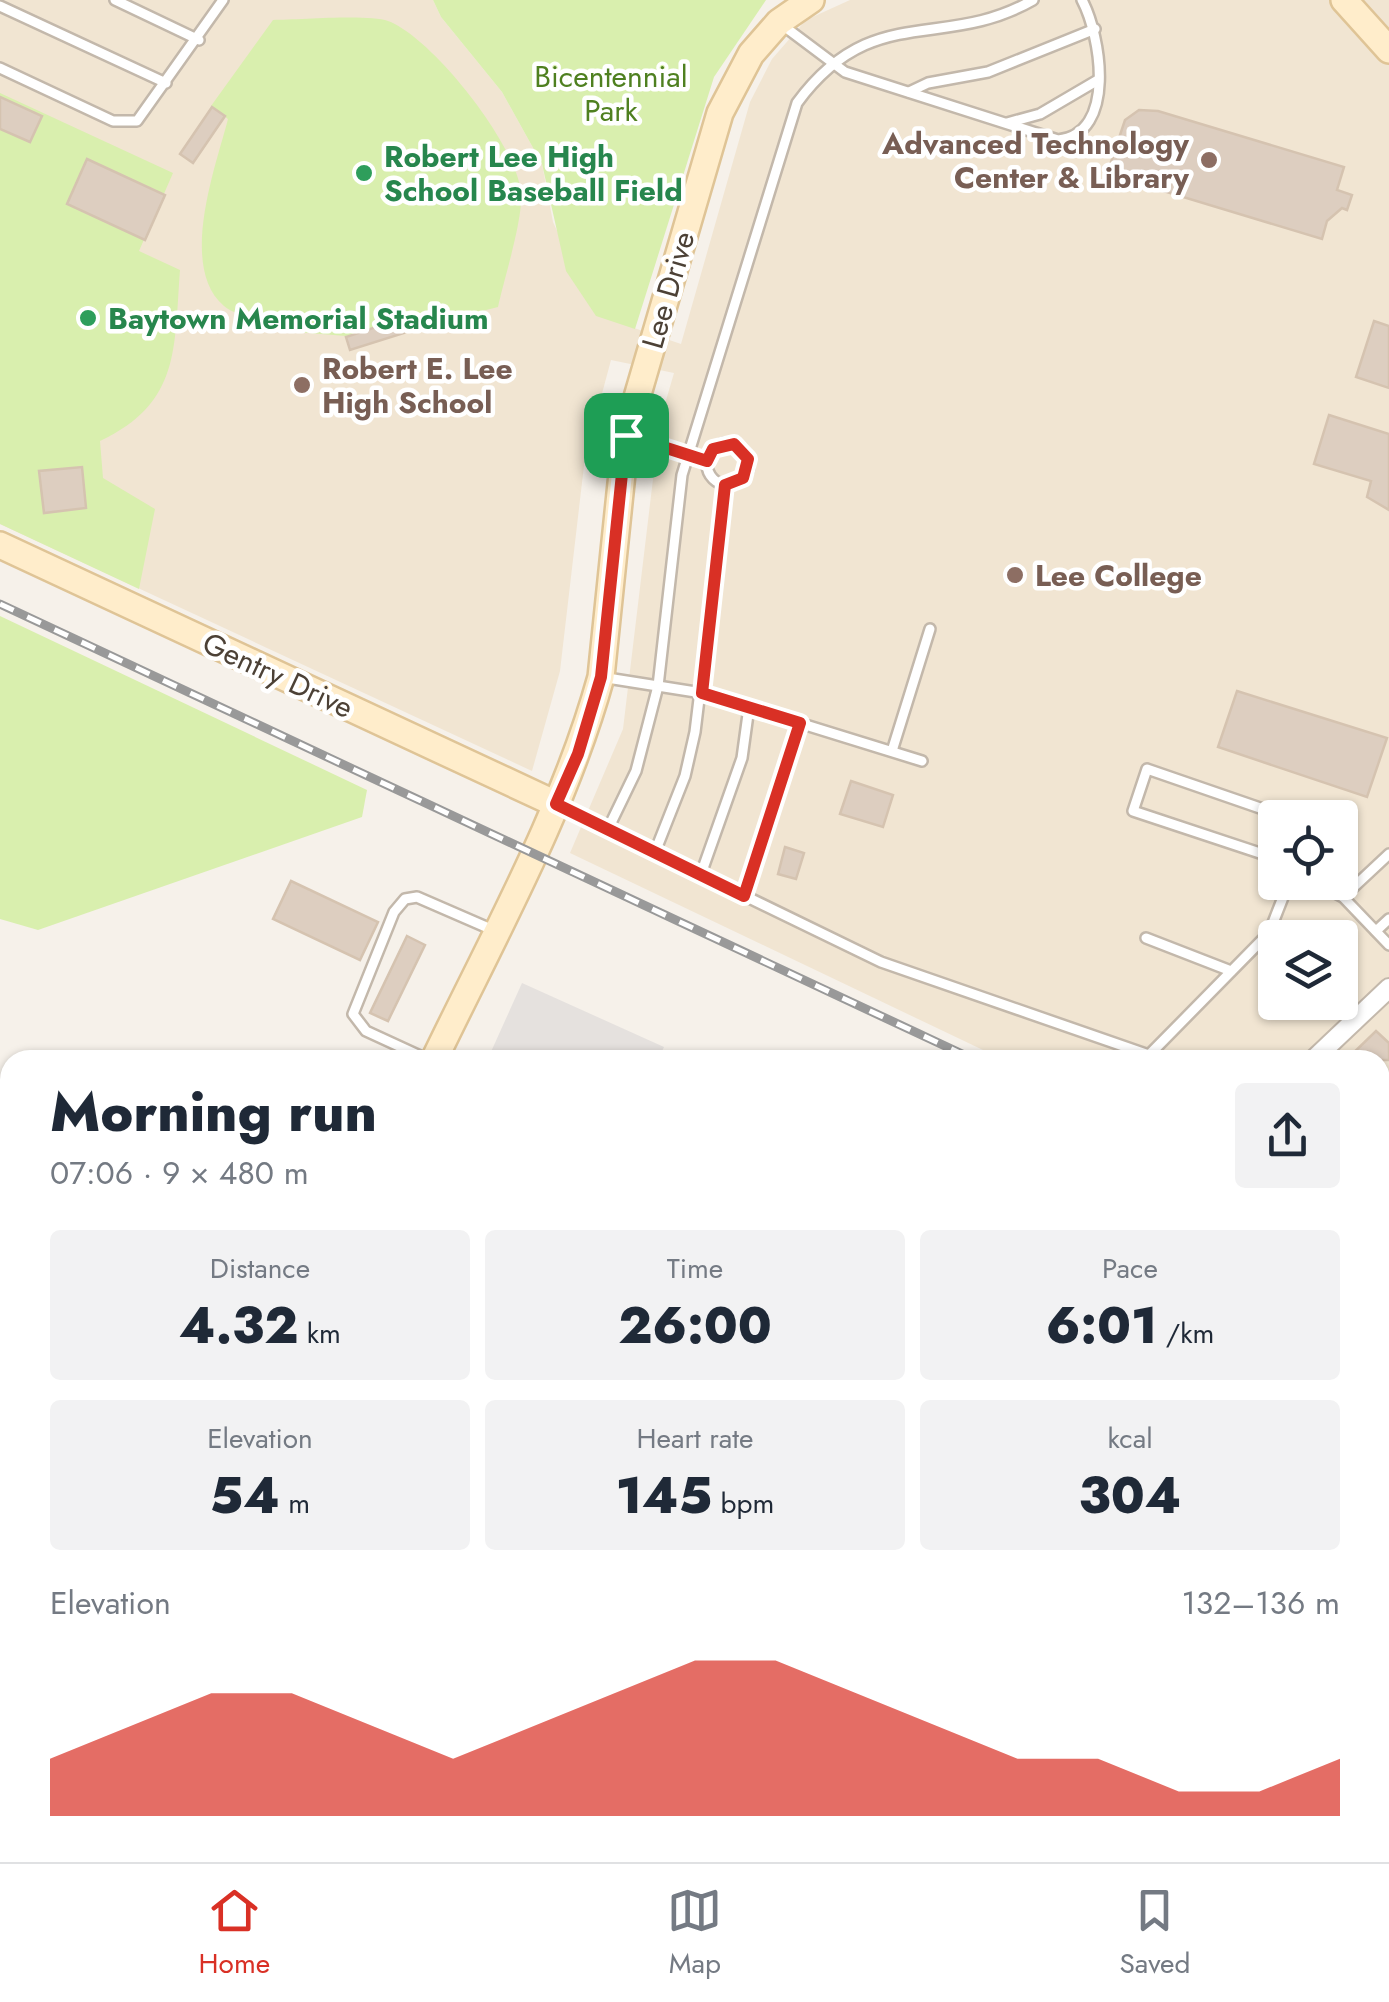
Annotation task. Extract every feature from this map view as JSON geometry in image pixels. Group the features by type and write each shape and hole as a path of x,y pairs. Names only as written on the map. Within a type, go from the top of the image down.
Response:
{"main road":[{"name":"Lee Drive","path":"436,1050 578,754 601,677 626,435 720,113 751,54 779,22 811,0"},
{"path":"1344,0 1389,50"},
{"name":"Gentry Drive","path":"0,545 556,804"}],"street":[{"path":"1324,1050 1389,988"}],"lane":[{"path":"115,0 198,40"},
{"path":"0,68 127,124 147,112 223,0"},
{"path":"608,829 636,771 658,686 682,475 786,132 798,104 830,64 886,31 988,18 1033,0"},
{"path":"779,22 830,64 1005,124 1058,140 1072,139 1090,118 1098,80 1095,29 1082,0"},
{"path":"0,6 166,83"},
{"path":"908,92 928,82 988,72 1095,29"},
{"path":"1005,124 1040,114 1098,80"},
{"path":"626,435 707,461"},
{"path":"734,444 745,452 747,473 738,482 725,485 709,474 707,461 720,445 734,444"},
{"path":"655,852 685,776 702,693 725,485"},
{"path":"892,751 930,629"},
{"path":"601,677 702,693 922,761"},
{"path":"701,874 742,758 749,707"},
{"path":"744,896 800,723"},
{"path":"1258,807 1147,770 1132,812 1258,853"},
{"path":"556,804 882,962 1137,1050"},
{"path":"1358,883 1389,854"},
{"path":"409,1050 366,1031 354,1014 394,912 405,899 417,897 496,931"},
{"path":"1153,1050 1269,932 1282,900"},
{"path":"1346,900 1389,945"},
{"path":"1376,931 1389,919"},
{"path":"1146,938 1231,971"}],"shaded area":[{"name":"Lee College","path":"0,0 433,0 441,17 502,92 542,164 553,222 596,315 681,344 750,102 772,59 806,20 850,0 1389,0 1389,1050 983,1050 570,853 623,729 660,421 674,373 611,360 585,457 560,671 532,771 0,524"},
{"path":"522,983 664,1047 663,1050 492,1050"}],"green space":[{"name":"Bicentennial Park","path":"433,0 766,0 714,77 635,329 596,316 566,271 542,164 502,92 441,17"},
{"name":"Robert Lee High School Baseball Field","path":"273,20 388,21 427,48 470,96 506,149 521,194 516,234 498,307 403,331 398,319 346,336 283,331 283,326 230,310 210,289 204,267 204,216 228,119 211,106"},
{"name":"Baytown Memorial Stadium","path":"0,93 173,173 139,251 180,270 168,370 146,409 100,441 103,478 155,509 139,589 0,524"},
{"path":"0,616 367,790 362,817 38,930 0,919"}],"building":[{"path":"0,97 42,116 30,142 0,129"},
{"path":"212,107 225,116 193,163 180,154"},
{"path":"1139,110 1158,111 1344,167 1337,190 1352,195 1347,210 1342,208 1327,221 1322,239 1107,174 1125,120"},
{"path":"87,159 165,195 145,240 67,204"},
{"path":"400,319 404,333 350,350 346,337"},
{"path":"1374,321 1389,326 1389,388 1356,377"},
{"path":"1329,415 1389,434 1389,510 1367,497 1371,481 1314,464"},
{"path":"82,467 86,508 44,513 39,471"},
{"path":"1237,691 1387,738 1367,797 1218,747"},
{"path":"851,781 893,795 883,827 840,814"},
{"path":"785,847 804,853 796,879 778,874"},
{"path":"291,881 378,922 360,960 273,919"},
{"path":"407,936 425,945 388,1021 370,1013"},
{"path":"1376,1031 1389,1043 1389,1050 1356,1050"}],"railway":[{"path":"0,604 954,1050"}],"place":[{"name":"Advanced Technology Center & Library","path":"1209,160"},
{"name":"Robert Lee High School Baseball Field","path":"364,173"},
{"name":"Baytown Memorial Stadium","path":"88,318"},
{"name":"Robert E. Lee High School","path":"302,385"},
{"name":"Lee College","path":"1015,575"}],"route":[{"path":"626,435 707,461 713,449 734,444 748,459 743,478 725,485 702,660 702,693 800,723 766,840 744,896 556,804 578,754 601,677 626,435"}]}
